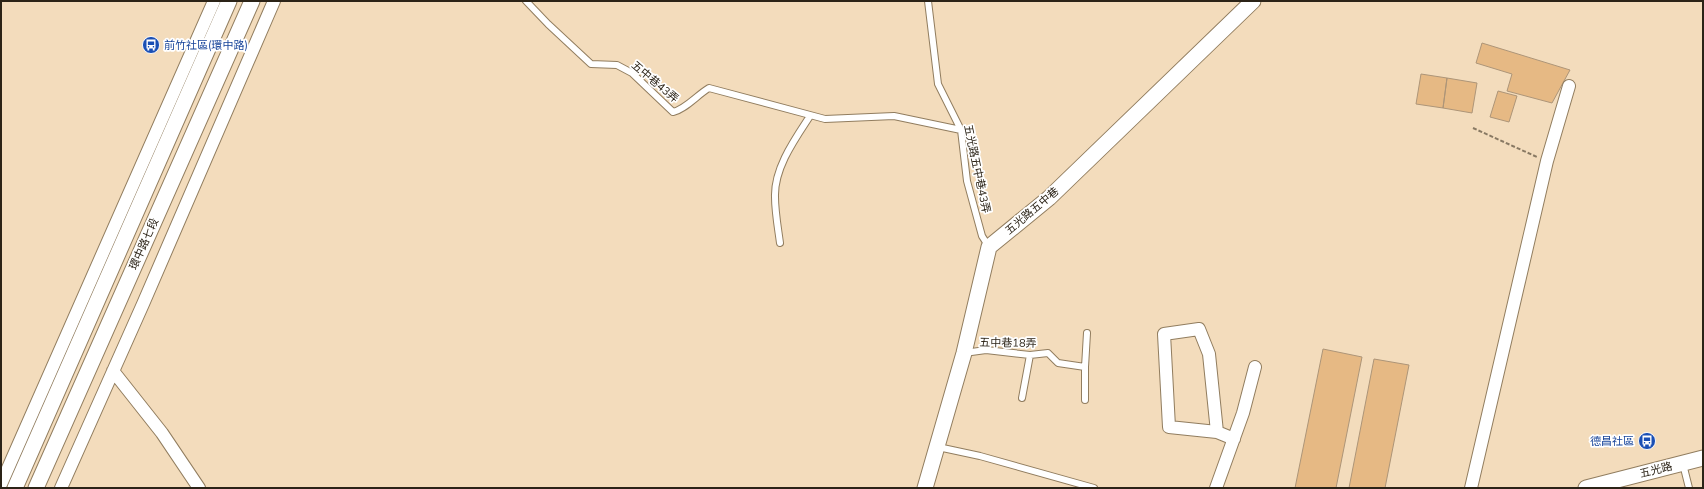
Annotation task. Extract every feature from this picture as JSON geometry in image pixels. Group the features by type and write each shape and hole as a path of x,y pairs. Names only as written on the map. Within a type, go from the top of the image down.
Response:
{"street":[{"path":"1,484 214,1"},
{"name":"環中路七段","path":"15,488 229,1"},
{"name":"環中路七段","path":"36,488 252,1"},
{"name":"環中路七段","path":"61,488 274,1"},
{"name":"五光路五中巷","path":"989,247 1049,198 1253,1"},
{"path":"1471,488 1547,161 1569,86"},
{"path":"925,488 964,353 989,247"},
{"path":"1217,432 1209,354 1199,329 1164,334 1169,427 1217,432 1234,438"},
{"path":"1216,488 1243,413 1255,367"},
{"path":"113,371 162,433 199,488"},
{"name":"五光路","path":"1586,488 1703,458"}],"lane":[{"name":"五中巷43弄","path":"526,1 548,24 591,64 617,65 632,73 673,112 709,88 810,116 825,118 894,116 961,130"},
{"name":"五光路五中巷43弄","path":"928,1 938,84 961,130 967,181 982,236 989,247"},
{"path":"780,243 774,196 777,179 797,136 810,116"},
{"path":"1085,400 1087,333"},
{"name":"五中巷18弄","path":"964,353 986,350 1030,355 1048,353 1058,363 1085,367"},
{"path":"1022,398 1030,355"},
{"path":"938,447 980,456 1094,488"},
{"path":"1683,463 1689,488"}],"path":[{"path":"1473,128 1547,161"}],"building":[{"path":"1482,43 1570,70 1552,103 1507,91 1512,74 1476,63"},
{"path":"1421,74 1447,78 1443,108 1416,104"},
{"path":"1447,78 1477,83 1472,113 1443,108"},
{"path":"1498,91 1517,96 1509,122 1490,117"},
{"path":"1323,349 1362,357 1336,488 1295,488"},
{"path":"1374,359 1409,365 1385,488 1349,488"}],"place":[{"name":"前竹社區(環中路)","path":"151,45"},
{"name":"德昌社區","path":"1647,441"}]}
